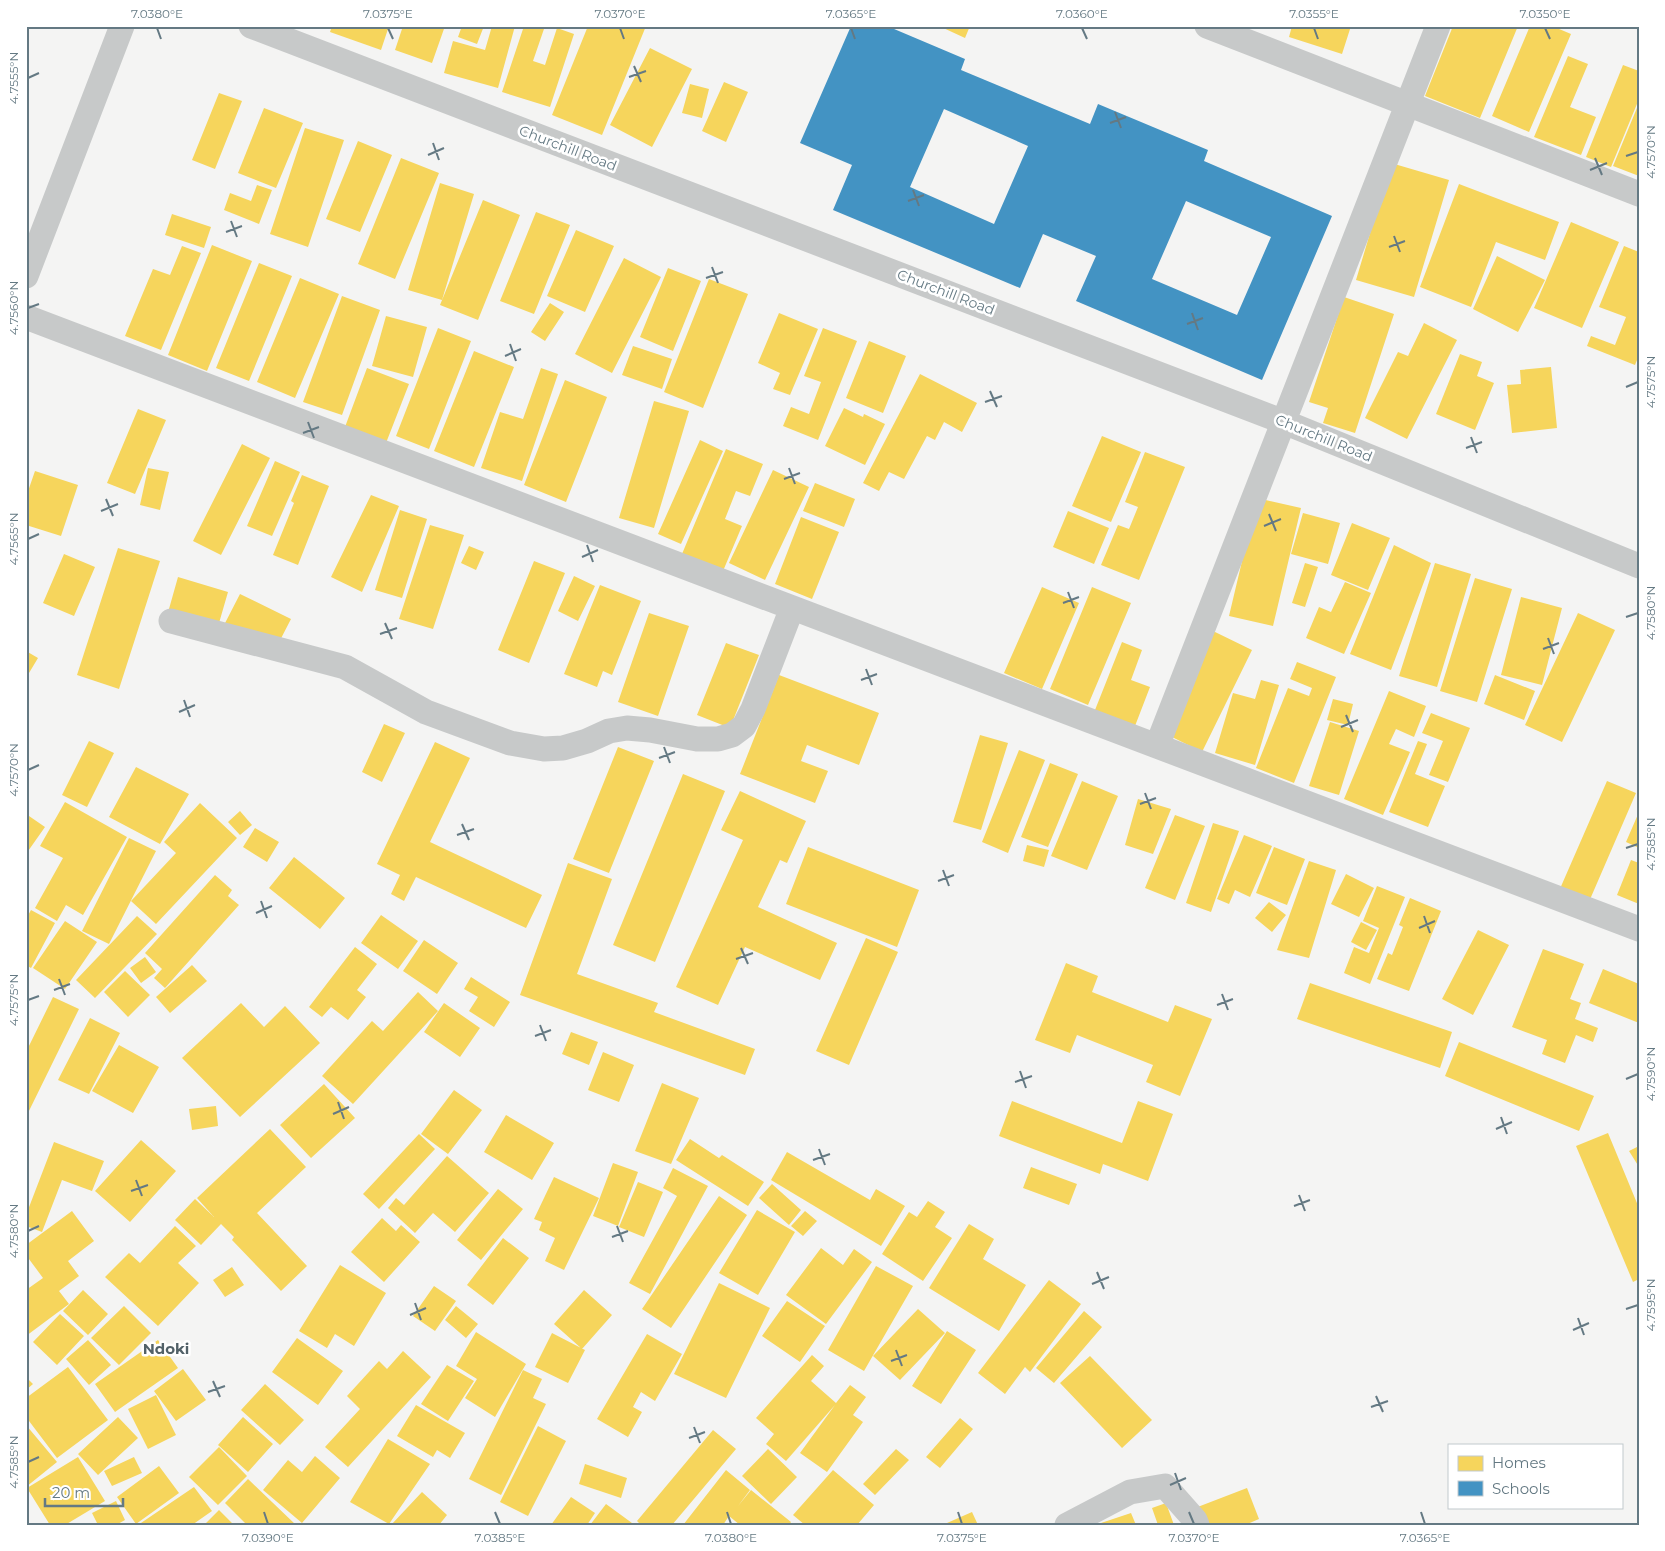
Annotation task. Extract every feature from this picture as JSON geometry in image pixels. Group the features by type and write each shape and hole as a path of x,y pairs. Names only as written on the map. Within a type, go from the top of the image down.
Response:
{"street":[{"path":"26,276 122,26"},
{"name":"Churchill Road","path":"251,26 1284,422 1639,566"},
{"path":"1207,26 1639,194"},
{"path":"1157,746 1438,26"},
{"path":"26,318 1639,929"},
{"path":"170,620 345,667 426,712 510,743 544,749 563,748 587,741 609,731 627,728 650,730 697,739 718,739 732,735 744,726 792,608"},
{"path":"1067,1525 1130,1492 1165,1486 1195,1520 1197,1525"}],"building: Homes":[{"path":"332,26 389,26 381,50 330,32"},
{"path":"403,26 445,26 432,63 395,50"},
{"path":"462,26 484,26 477,44 458,37"},
{"path":"492,26 515,26 498,88 444,73 453,41 485,50"},
{"path":"524,26 545,26 533,61 545,65 557,28 574,34 550,107 502,92"},
{"path":"588,26 646,26 602,135 552,115"},
{"path":"939,26 970,26 965,38"},
{"path":"1292,26 1351,26 1342,54 1289,37"},
{"path":"1453,26 1518,26 1480,118 1425,96"},
{"path":"1530,26 1552,26 1571,34 1529,132 1492,116"},
{"path":"650,48 692,69 652,147 610,125"},
{"path":"1568,56 1588,64 1570,107 1596,117 1581,155 1534,137"},
{"path":"1623,65 1639,71 1639,99 1611,167 1586,157"},
{"path":"724,82 748,92 726,142 702,131"},
{"path":"690,84 709,89 702,118 682,113"},
{"path":"219,93 242,101 215,169 192,160"},
{"path":"1639,103 1639,176 1613,166"},
{"path":"264,108 303,123 276,188 238,173"},
{"path":"305,128 344,140 308,247 270,234"},
{"path":"358,141 392,155 360,232 326,219"},
{"path":"401,158 439,173 395,279 358,264"},
{"path":"1391,163 1449,180 1414,297 1356,280"},
{"path":"440,183 474,194 442,300 408,290"},
{"path":"1459,184 1559,222 1545,260 1496,242 1471,307 1420,287"},
{"path":"257,185 272,190 259,224 224,210 230,193 251,201"},
{"path":"483,200 520,215 478,320 440,305"},
{"path":"536,212 570,225 534,314 500,301"},
{"path":"172,214 211,227 204,248 165,235"},
{"path":"1571,222 1619,242 1582,328 1534,308"},
{"path":"576,230 614,246 585,312 547,296"},
{"path":"212,245 252,261 207,371 168,355"},
{"path":"182,246 201,253 161,350 125,336 153,269 170,275"},
{"path":"1624,246 1639,252 1639,355 1635,365 1587,346 1591,336 1615,345 1626,317 1599,307"},
{"path":"1497,256 1545,280 1518,332 1473,309"},
{"path":"624,258 661,277 612,373 575,354"},
{"path":"259,263 292,276 249,381 216,368"},
{"path":"668,268 701,281 673,351 640,337"},
{"path":"300,278 339,294 295,398 257,382"},
{"path":"709,279 748,294 703,408 664,392"},
{"path":"342,296 380,310 342,415 303,402"},
{"path":"1344,297 1394,314 1355,433 1323,423 1328,408 1309,402"},
{"path":"550,303 564,312 545,341 531,332"},
{"path":"779,313 818,329 790,395 773,389 780,373 758,363"},
{"path":"386,316 427,327 413,377 372,366"},
{"path":"1424,323 1457,340 1407,439 1365,418 1398,352 1408,356"},
{"path":"438,328 471,341 429,449 396,436"},
{"path":"823,328 857,341 818,440 783,426 791,407 809,414 821,382 804,376"},
{"path":"869,341 906,356 883,413 846,398"},
{"path":"633,346 672,359 662,389 622,375"},
{"path":"474,351 514,367 474,467 434,451"},
{"path":"1460,354 1482,362 1477,376 1494,383 1475,430 1436,414"},
{"path":"1551,367 1557,428 1512,433 1507,385 1521,384 1520,370"},
{"path":"367,368 409,384 386,443 345,427"},
{"path":"541,368 558,374 522,481 481,468 500,412 523,419"},
{"path":"920,374 977,403 962,432 944,422 935,440 927,436 904,479 889,472 879,491 863,483"},
{"path":"565,380 607,397 566,502 524,485"},
{"path":"654,401 689,411 654,528 619,518"},
{"path":"844,408 863,417 864,414 885,424 865,465 825,446"},
{"path":"138,409 166,420 135,494 107,483"},
{"path":"1102,436 1141,452 1111,522 1072,506"},
{"path":"700,440 723,451 681,544 658,534"},
{"path":"242,444 270,458 221,555 193,541"},
{"path":"726,449 763,464 750,496 736,491 725,519 742,526 723,571 682,554"},
{"path":"1145,452 1185,467 1139,580 1101,565 1118,525 1129,529 1138,507 1125,502"},
{"path":"275,461 300,472 272,536 247,526"},
{"path":"148,468 169,472 160,510 140,505"},
{"path":"773,470 809,487 765,580 729,563"},
{"path":"35,471 78,485 61,536 26,525 26,497"},
{"path":"302,475 329,486 298,565 273,555 294,503 291,501"},
{"path":"815,483 855,499 844,527 803,511"},
{"path":"371,495 399,506 362,592 331,577"},
{"path":"1257,498 1301,508 1273,626 1229,616"},
{"path":"400,510 427,519 402,598 375,590"},
{"path":"1068,511 1109,528 1094,564 1053,547"},
{"path":"1303,513 1340,523 1328,564 1291,554"},
{"path":"801,517 839,532 812,599 775,584"},
{"path":"1352,523 1390,538 1368,590 1331,575"},
{"path":"430,525 464,535 433,629 399,619"},
{"path":"1394,545 1431,563 1391,670 1350,654"},
{"path":"469,546 484,552 476,570 461,563"},
{"path":"118,548 160,561 119,689 77,675"},
{"path":"64,554 95,567 74,616 43,603"},
{"path":"534,561 565,573 529,663 498,650"},
{"path":"1305,563 1318,567 1305,607 1292,603"},
{"path":"1435,563 1471,574 1437,687 1399,676"},
{"path":"574,576 595,586 578,621 558,611"},
{"path":"178,577 228,592 217,630 167,616"},
{"path":"1475,578 1512,589 1477,702 1440,691"},
{"path":"1345,582 1371,593 1344,654 1306,638 1319,607 1331,612"},
{"path":"600,585 641,601 612,675 603,671 597,687 564,674"},
{"path":"1042,587 1079,603 1042,689 1004,673"},
{"path":"1092,587 1131,603 1088,705 1050,689"},
{"path":"240,594 291,619 274,652 223,627"},
{"path":"1521,597 1562,608 1542,685 1501,675"},
{"path":"649,613 689,626 658,716 618,702"},
{"path":"1578,613 1615,630 1562,742 1525,725"},
{"path":"1213,631 1252,650 1202,752 1162,732"},
{"path":"1122,642 1142,650 1131,680 1150,687 1135,726 1095,710"},
{"path":"726,643 759,655 730,728 697,715"},
{"path":"26,651 38,658 26,678"},
{"path":"1297,662 1336,677 1294,783 1256,768 1288,688 1309,696 1312,688 1290,679"},
{"path":"779,675 879,713 859,765 807,745 801,761 828,771 815,803 740,774"},
{"path":"1495,675 1535,691 1524,720 1484,704"},
{"path":"1261,680 1279,685 1255,765 1215,753 1233,693 1255,699"},
{"path":"1389,691 1426,706 1414,737 1396,729 1389,744 1410,752 1383,815 1344,799"},
{"path":"1333,699 1353,704 1348,725 1327,720"},
{"path":"1431,713 1470,728 1448,782 1429,775 1443,741 1422,733"},
{"path":"1330,722 1359,731 1339,795 1309,786"},
{"path":"384,724 405,733 382,782 362,772"},
{"path":"980,735 1008,743 981,830 953,822"},
{"path":"89,741 114,753 87,807 62,795"},
{"path":"1418,741 1427,744 1415,774 1445,786 1428,827 1389,812"},
{"path":"435,742 470,758 430,842 542,895 526,928 416,877 404,901 391,894 400,875 377,864"},
{"path":"618,747 654,761 609,873 573,859"},
{"path":"1019,750 1045,760 1008,853 982,842"},
{"path":"1050,763 1078,774 1048,847 1021,837"},
{"path":"136,767 189,794 160,844 109,817"},
{"path":"683,774 725,791 655,962 613,945"},
{"path":"1082,781 1118,796 1087,870 1051,856"},
{"path":"1607,781 1636,793 1588,904 1559,891"},
{"path":"740,791 806,821 787,863 780,860 758,907 837,943 820,980 745,947 718,1005 676,987 743,840 721,830"},
{"path":"1138,799 1171,809 1153,854 1125,845"},
{"path":"65,802 127,837 83,915 66,905 57,921 35,908 63,858 40,846"},
{"path":"200,803 237,838 156,924 131,901 176,853 164,842"},
{"path":"240,811 252,825 240,835 228,822"},
{"path":"1639,812 1639,848 1626,842"},
{"path":"1175,815 1205,826 1175,900 1145,888"},
{"path":"29,816 45,827 26,854 26,821"},
{"path":"1213,823 1239,831 1211,912 1186,903"},
{"path":"255,828 279,842 267,862 243,847"},
{"path":"1244,835 1272,846 1250,897 1235,890 1229,904 1217,899"},
{"path":"129,838 156,851 109,944 82,931"},
{"path":"1027,845 1049,850 1044,867 1023,861"},
{"path":"808,847 919,890 897,947 786,904"},
{"path":"1274,847 1305,859 1287,905 1256,893"},
{"path":"294,857 345,898 320,929 269,888"},
{"path":"1631,860 1639,863 1639,904 1617,895"},
{"path":"1309,861 1336,870 1309,958 1277,950"},
{"path":"568,863 612,879 577,974 658,1003 654,1012 755,1049 745,1075 520,995"},
{"path":"1346,874 1374,888 1359,917 1331,904"},
{"path":"215,875 232,890 228,896 239,905 165,988 154,978 162,969 145,953"},
{"path":"1377,886 1405,897 1370,984 1344,973 1354,947 1369,953 1379,928 1363,921"},
{"path":"1410,898 1441,911 1409,991 1377,979 1388,953 1392,955 1403,927 1399,925"},
{"path":"1269,902 1286,915 1272,932 1255,918"},
{"path":"31,910 55,923 31,968 26,965 26,919"},
{"path":"381,915 418,941 398,969 361,943"},
{"path":"137,916 157,934 95,998 76,980"},
{"path":"65,921 97,942 65,989 33,968"},
{"path":"1361,922 1377,930 1366,950 1351,942"},
{"path":"1478,930 1509,945 1473,1015 1442,999"},
{"path":"866,938 898,952 849,1065 816,1051"},
{"path":"424,940 458,963 437,994 403,971"},
{"path":"355,947 377,964 357,990 366,997 348,1020 331,1007 322,1017 309,1007"},
{"path":"1543,949 1584,964 1570,999 1581,1003 1575,1019 1598,1028 1593,1042 1576,1035 1565,1063 1542,1054 1547,1040 1512,1027"},
{"path":"145,957 156,972 141,983 130,968"},
{"path":"1066,963 1098,976 1092,992 1168,1022 1175,1005 1212,1019 1180,1096 1146,1082 1153,1065 1077,1035 1070,1053 1035,1040"},
{"path":"192,965 207,981 170,1013 156,997"},
{"path":"1603,969 1639,984 1639,1023 1589,1003"},
{"path":"125,971 150,995 128,1017 104,992"},
{"path":"471,977 510,1002 494,1027 469,1011 478,997 464,989"},
{"path":"1310,983 1452,1032 1440,1068 1297,1019"},
{"path":"418,992 438,1011 353,1104 322,1076 372,1021 383,1031"},
{"path":"53,997 79,1009 26,1117 26,1052"},
{"path":"241,1003 264,1027 285,1006 320,1043 240,1117 182,1058"},
{"path":"444,1003 480,1028 460,1057 424,1032"},
{"path":"90,1018 120,1033 89,1094 58,1080"},
{"path":"571,1032 598,1042 589,1065 562,1054"},
{"path":"1459,1042 1594,1096 1579,1131 1445,1076"},
{"path":"119,1045 159,1067 133,1113 92,1091"},
{"path":"603,1052 634,1065 619,1102 588,1090"},
{"path":"662,1083 699,1098 671,1164 635,1151"},
{"path":"324,1084 355,1118 311,1158 280,1125"},
{"path":"454,1090 482,1110 448,1154 421,1134"},
{"path":"1012,1101 1122,1143 1138,1101 1173,1114 1148,1181 1103,1164 1100,1174 999,1136"},
{"path":"216,1106 218,1126 192,1130 189,1109"},
{"path":"506,1115 554,1143 532,1180 484,1152"},
{"path":"270,1129 306,1167 257,1213 307,1266 281,1291 232,1240 234,1237 221,1224 201,1245 175,1220 195,1199 214,1217 197,1198"},
{"path":"1608,1133 1639,1208 1639,1279 1633,1282 1576,1146"},
{"path":"419,1134 435,1149 379,1209 363,1194"},
{"path":"690,1139 719,1158 722,1155 764,1182 748,1206 676,1160"},
{"path":"141,1140 176,1171 130,1222 95,1191"},
{"path":"54,1142 104,1161 92,1191 62,1180 42,1232 26,1226 26,1215"},
{"path":"1639,1146 1639,1167 1629,1151"},
{"path":"787,1152 870,1200 876,1189 905,1206 881,1246 771,1180"},
{"path":"447,1156 489,1193 455,1232 433,1213 415,1233 388,1208 396,1198 404,1205"},
{"path":"613,1163 638,1172 618,1226 593,1216"},
{"path":"1031,1167 1077,1184 1069,1205 1023,1188"},
{"path":"673,1168 708,1186 650,1294 629,1283 677,1196 663,1188"},
{"path":"554,1177 599,1198 564,1270 545,1261 555,1238 539,1230 542,1222 534,1219"},
{"path":"638,1182 663,1192 644,1237 619,1227"},
{"path":"772,1184 801,1210 789,1225 759,1198"},
{"path":"498,1189 523,1209 481,1260 457,1240"},
{"path":"719,1196 747,1215 671,1328 642,1309"},
{"path":"928,1201 945,1212 935,1227 952,1238 923,1281 882,1254 909,1212 917,1217"},
{"path":"757,1210 795,1232 758,1295 719,1273"},
{"path":"72,1211 94,1241 68,1261 79,1276 59,1291 69,1304 26,1336 26,1290 43,1278 26,1255 26,1245"},
{"path":"805,1211 817,1221 803,1236 791,1226"},
{"path":"382,1218 396,1231 401,1225 420,1242 384,1282 351,1252"},
{"path":"969,1224 994,1239 983,1259 1026,1285 999,1331 929,1288"},
{"path":"175,1226 196,1246 178,1263 199,1283 158,1326 105,1277 129,1253 140,1263"},
{"path":"503,1238 529,1258 493,1305 467,1285"},
{"path":"821,1248 843,1265 854,1249 872,1262 826,1324 786,1295"},
{"path":"340,1265 386,1293 354,1346 335,1334 327,1348 299,1331"},
{"path":"876,1266 913,1286 864,1371 828,1350"},
{"path":"232,1267 244,1285 225,1297 213,1280"},
{"path":"1049,1280 1081,1304 1030,1372 1025,1367 1005,1394 978,1373"},
{"path":"719,1283 770,1308 726,1398 674,1374"},
{"path":"434,1286 456,1301 435,1331 413,1316"},
{"path":"83,1290 108,1314 88,1335 63,1311"},
{"path":"584,1290 612,1315 582,1349 554,1324"},
{"path":"787,1301 825,1326 800,1362 762,1336"},
{"path":"124,1306 151,1333 119,1365 91,1338"},
{"path":"456,1306 478,1324 466,1338 445,1320"},
{"path":"918,1309 945,1333 900,1380 873,1356"},
{"path":"1084,1311 1102,1327 1054,1383 1036,1368"},
{"path":"60,1314 84,1336 57,1365 33,1342"},
{"path":"947,1331 976,1350 941,1404 912,1386"},
{"path":"476,1332 526,1364 495,1417 465,1398 477,1379 456,1366"},
{"path":"552,1333 585,1350 568,1383 535,1367"},
{"path":"647,1334 682,1354 655,1401 641,1392 633,1407 642,1412 628,1437 597,1419"},
{"path":"297,1338 343,1371 318,1405 272,1372"},
{"path":"88,1340 111,1365 89,1385 66,1359"},
{"path":"158,1340 178,1368 115,1412 95,1384"},
{"path":"403,1351 431,1377 348,1467 325,1447 360,1409 347,1396 379,1361 387,1369"},
{"path":"812,1355 824,1366 811,1381 836,1403 850,1385 866,1397 853,1415 863,1422 827,1472 800,1453 835,1405 786,1461 766,1444 774,1434 756,1418"},
{"path":"1090,1356 1152,1420 1122,1448 1060,1383"},
{"path":"447,1365 474,1381 448,1421 421,1404"},
{"path":"68,1367 108,1420 57,1458 26,1417 26,1398"},
{"path":"183,1369 206,1400 176,1421 154,1391"},
{"path":"523,1370 542,1379 533,1398 546,1404 501,1495 469,1479"},
{"path":"26,1377 33,1384 26,1390"},
{"path":"265,1384 304,1420 280,1445 241,1410"},
{"path":"156,1395 176,1435 148,1449 128,1409"},
{"path":"416,1405 465,1433 450,1458 437,1450 433,1457 397,1436"},
{"path":"118,1417 138,1438 98,1475 78,1454"},
{"path":"243,1417 273,1444 248,1472 218,1445"},
{"path":"960,1418 973,1429 940,1468 926,1457"},
{"path":"26,1425 57,1462 26,1487"},
{"path":"538,1426 566,1441 528,1516 500,1502"},
{"path":"713,1430 736,1449 672,1525 641,1525 637,1521"},
{"path":"388,1439 430,1464 389,1524 350,1502"},
{"path":"219,1447 247,1476 218,1505 189,1477"},
{"path":"768,1449 797,1477 771,1504 742,1476"},
{"path":"896,1449 909,1460 875,1495 863,1484"},
{"path":"315,1456 340,1478 302,1523 263,1490 288,1460 302,1472"},
{"path":"78,1457 105,1501 65,1525 50,1525 27,1488"},
{"path":"134,1457 142,1473 112,1486 104,1471"},
{"path":"585,1464 627,1478 621,1498 579,1484"},
{"path":"159,1466 179,1493 136,1524 117,1497"},
{"path":"726,1470 750,1490 738,1506 751,1490 791,1522 789,1525 740,1525 729,1516 723,1525 683,1525"},
{"path":"833,1470 874,1505 857,1525 805,1525 793,1515"},
{"path":"248,1479 296,1525 247,1525 225,1503"},
{"path":"194,1487 212,1511 192,1525 138,1525"},
{"path":"1247,1488 1259,1519 1245,1525 1202,1525 1195,1508"},
{"path":"422,1492 447,1515 439,1525 391,1525"},
{"path":"571,1497 595,1513 587,1525 551,1525"},
{"path":"116,1501 125,1520 116,1525 98,1525 92,1513"},
{"path":"1166,1503 1174,1525 1158,1525 1152,1508"},
{"path":"606,1504 632,1523 631,1525 590,1525"},
{"path":"219,1510 234,1525 204,1525"},
{"path":"972,1512 978,1525 947,1525 947,1523"},
{"path":"1131,1513 1136,1525 1098,1525 1098,1524"}],"building: Schools":[{"path":"851,26 887,26 965,59 961,70 1090,124 1098,104 1208,150 1204,161 1332,216 1262,380 1076,301 1096,256 1043,234 1020,288 833,210 852,165 800,143","holes":["944,109 1028,146 994,224 910,187","1186,201 1271,237 1237,315 1152,279"]}],"district":[{"name":"Ndoki","path":"166,1349"}]}
